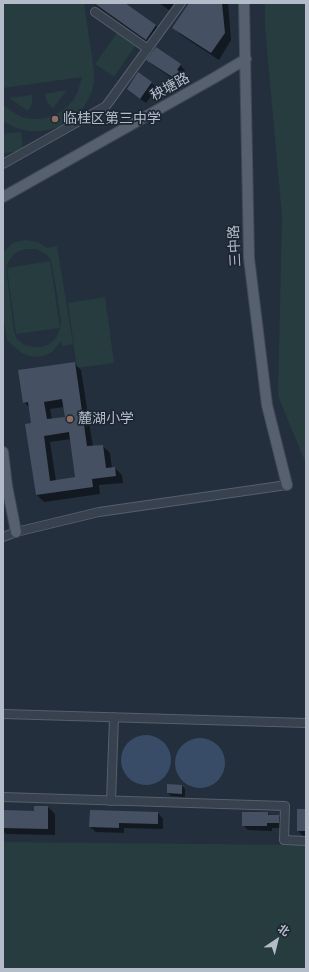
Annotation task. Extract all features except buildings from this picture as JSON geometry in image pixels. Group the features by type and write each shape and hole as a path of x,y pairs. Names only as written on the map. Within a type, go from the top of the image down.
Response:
{"main road":[{"name":"三中路","path":"244,3 249,258 267,406 287,485"},
{"name":"秧塘路","path":"3,197 246,59"},
{"path":"3,452 7,486 16,532"}],"street":[{"path":"3,164 106,106 181,3"},
{"path":"95,12 148,48"},
{"path":"3,537 16,532 99,512 287,485"},
{"path":"3,714 306,723"},
{"path":"111,801 114,717"},
{"path":"3,798 285,806 284,840 306,841"}],"green space":[{"path":"3,3 84,3 94,71 94,82 92,91 83,108 72,119 59,127 43,131 28,131 14,127 3,121 3,105 22,117 31,119 46,118 60,112 74,99 82,77 3,88"},
{"path":"265,3 306,3 306,464 278,396 282,217 265,26"},
{"path":"117,33 135,46 114,77 95,64"},
{"path":"67,90 53,108 47,102 45,94"},
{"path":"32,95 32,103 28,111 9,98"},
{"path":"21,132 23,151 3,153 3,134"},
{"path":"25,240 38,242 47,248 57,246 73,344 62,346 61,341 52,352 44,356 37,357 22,353 7,340 3,314 3,252 13,243","holes":["27,249 36,249 46,254 51,260 61,322 57,336 49,344 42,347 25,345 17,339 14,332 6,268 8,262 14,254"]},
{"path":"50,261 60,328 16,334 7,268"},
{"path":"105,297 114,363 77,368 68,303"},
{"path":"3,842 306,845 306,969 3,969"}],"water":[{"path":"146,735 155,737 164,742 169,751 171,760 169,769 164,778 155,783 146,785 137,783 128,778 123,769 121,760 123,751 128,742 137,737"},
{"path":"200,738 209,740 218,745 223,754 225,763 223,772 218,781 209,786 200,788 191,786 182,781 177,772 175,763 177,754 182,745 191,740"}],"place":[{"name":"临桂区第三中学","path":"55,119"},
{"name":"麓湖小学","path":"70,419"}]}
